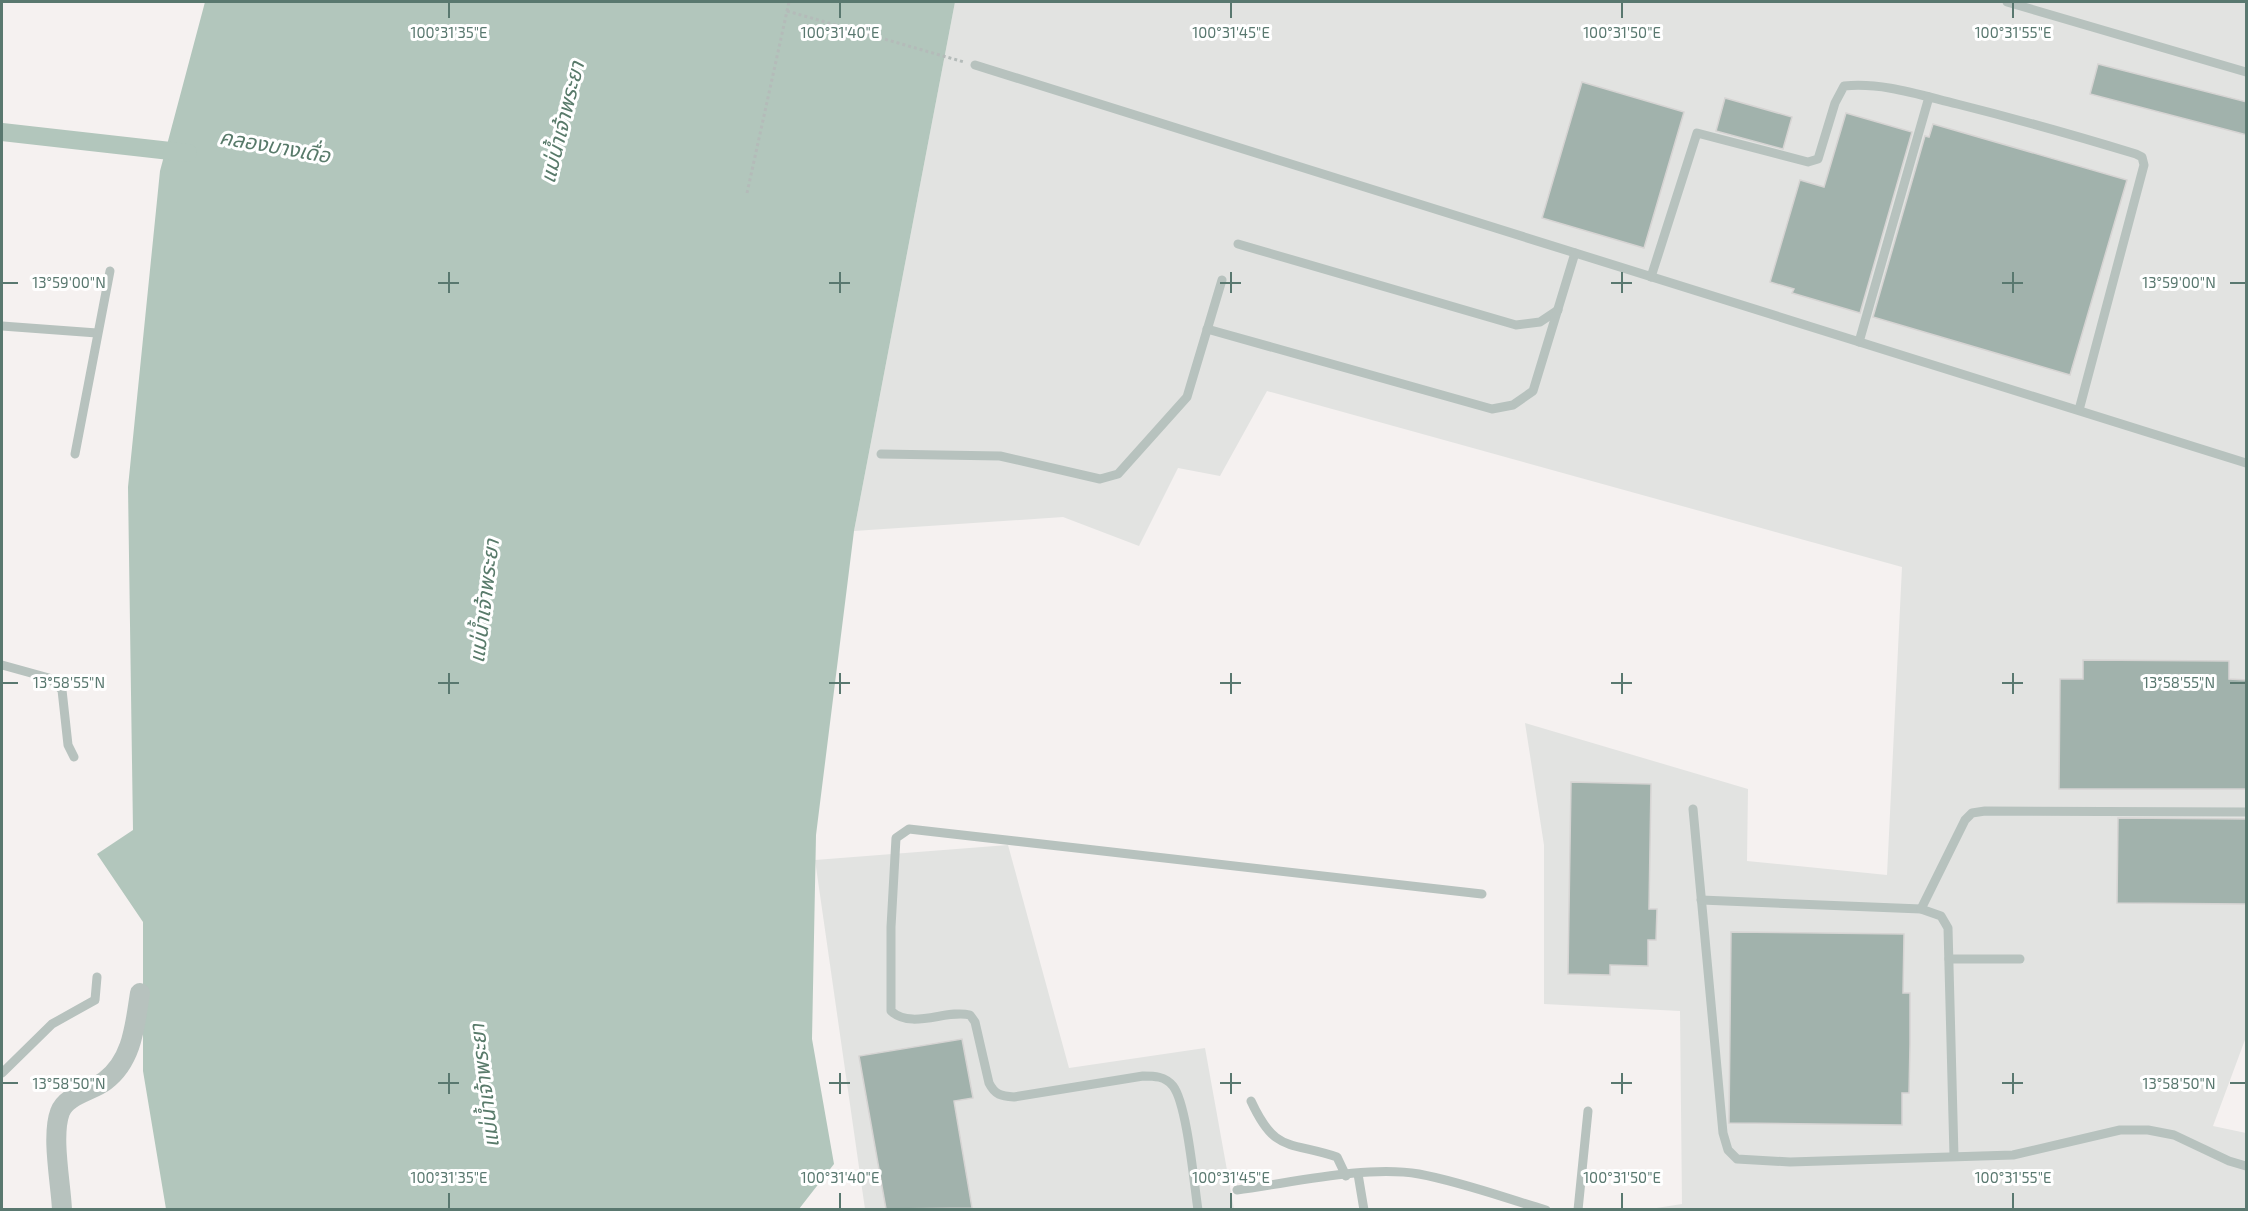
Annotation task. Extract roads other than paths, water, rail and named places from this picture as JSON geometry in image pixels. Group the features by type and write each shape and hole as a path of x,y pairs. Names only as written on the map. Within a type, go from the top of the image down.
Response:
{"street":[{"path":"62,1209 57,1139 60,1112 67,1102 106,1080 131,1048 140,993"}],"lane":[{"path":"2007,2 2247,72"},
{"path":"975,65 2247,463"},
{"path":"1651,277 1697,133 1808,162 1818,159 1835,103 1844,86 1876,86 1929,97 2032,123 2142,157 2144,165 2079,410"},
{"path":"1859,342 1929,97"},
{"path":"1238,244 1516,325 1540,322 1558,310"},
{"path":"1207,329 1492,409 1513,405 1533,391 1575,253"},
{"path":"75,454 110,271"},
{"path":"881,454 1000,456 1100,479 1118,474 1187,397 1222,280"},
{"path":"2,326 97,333"},
{"path":"2,665 49,678 62,690 68,745 74,757"},
{"path":"1693,809 1723,1133 1728,1150 1737,1159 1790,1162 2013,1155 2120,1130 2148,1130 2174,1136 2229,1161 2247,1166"},
{"path":"1921,909 1965,820 1972,813 1985,811 2247,812"},
{"path":"1198,1209 1181,1110 1174,1087 1167,1081 1157,1076 1143,1076 1014,1096 1001,1096 994,1092 989,1083 975,1022 970,1015 961,1013 910,1019 897,1017 891,1011 891,927 896,838 909,829 1482,894"},
{"path":"1701,900 1921,909 1941,915 1948,928 1954,1156"},
{"path":"1949,959 2020,959"},
{"path":"2,1073 52,1024 95,1000 97,977"},
{"path":"1251,1101 1265,1130 1278,1140 1337,1157 1346,1176"},
{"path":"1578,1209 1588,1111"},
{"path":"1237,1190 1358,1174 1393,1172 1419,1174 1546,1209"},
{"path":"1358,1174 1364,1209"}],"water":[{"name":"แม่น้ำเจ้าพระยา","path":"205,2 955,2 854,531 816,835 812,1039 834,1164 799,1209 166,1209 143,1071 143,922 97,854 133,830 128,487 160,171"}],"waterway":[{"name":"คลองบางเดื่อ","path":"2,132 188,153"}]}
